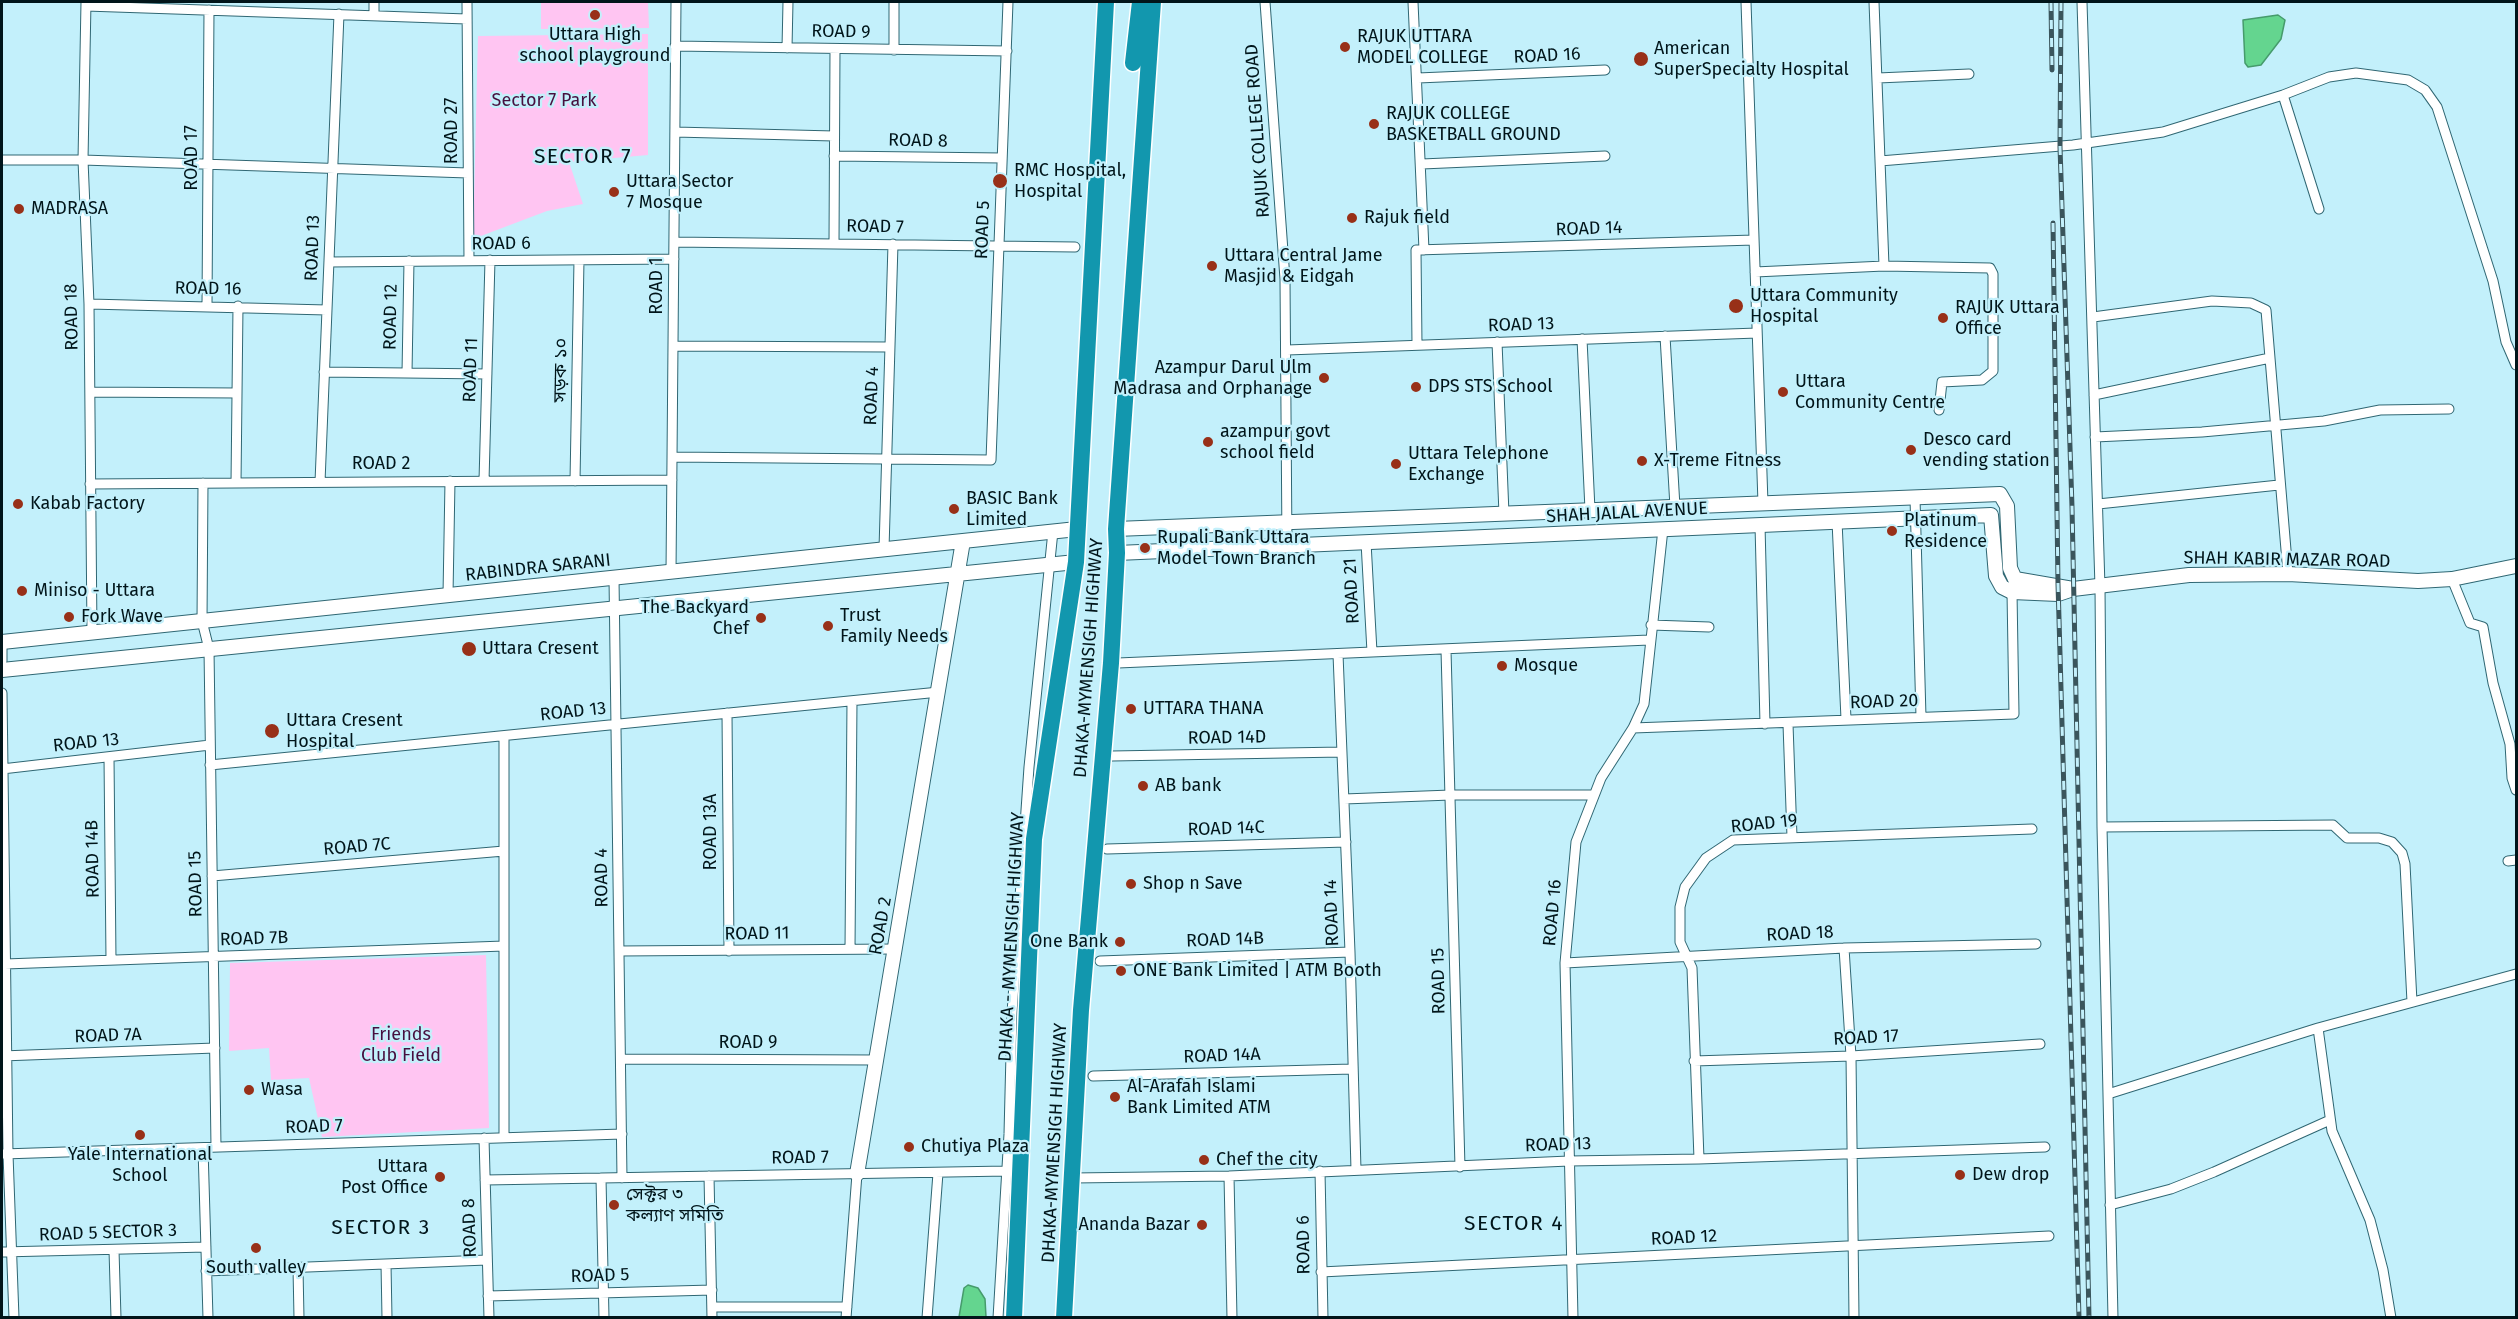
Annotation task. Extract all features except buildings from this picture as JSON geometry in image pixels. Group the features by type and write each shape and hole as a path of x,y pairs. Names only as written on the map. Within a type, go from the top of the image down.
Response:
{"highway":[{"name":"DHAKA-MYMENSIGH HIGHWAY","path":"1076,562 1106,2"},
{"name":"DHAKA-MYMENSIGH HIGHWAY","path":"1064,1317 1082,1010 1109,683 1117,553 1116,529 1140,67 1153,2"},
{"path":"1140,8 1140,67"},
{"name":"DHAKA - MYMENSIGH HIGHWAY","path":"1014,1317 1034,839 1076,562"}],"street":[{"path":"374,2 374,15"},
{"name":"ROAD 27","path":"467,2 469,261"},
{"name":"ROAD 1","path":"671,572 676,2"},
{"path":"788,2 788,48"},
{"path":"894,2 894,50"},
{"name":"ROAD 5","path":"887,458 991,460 1008,2"},
{"name":"RAJUK COLLEGE ROAD","path":"1265,2 1285,279 1287,546"},
{"path":"1413,2 1422,164 1424,250 1416,250 1417,345"},
{"path":"1746,2 1763,504"},
{"path":"1874,2 1884,266"},
{"path":"2082,2 2100,587 2102,827 2113,1317"},
{"path":"86,4 467,19"},
{"name":"ROAD 18","path":"86,4 83,159 89,304 92,633"},
{"name":"ROAD 17","path":"207,305 209,10"},
{"name":"ROAD 13","path":"320,482 339,14"},
{"name":"ROAD 9","path":"675,46 1006,51"},
{"path":"834,243 835,49"},
{"name":"ROAD 16","path":"1418,78 1605,70"},
{"path":"1880,161 2066,146 2163,132 2283,95 2329,77 2356,73 2408,80 2425,90 2437,107 2452,161 2493,281 2506,342 2517,365"},
{"path":"1878,78 1969,75"},
{"path":"2283,95 2319,209"},
{"path":"675,132 834,136"},
{"name":"ROAD 8","path":"834,156 1002,158"},
{"path":"1422,164 1605,156"},
{"path":"2,159 83,159 468,173"},
{"name":"ROAD 14","path":"1424,250 1754,240"},
{"name":"ROAD 7","path":"674,242 1075,247"},
{"name":"ROAD 4","path":"884,549 893,244"},
{"name":"ROAD 6","path":"329,262 674,259"},
{"name":"ROAD 11","path":"484,481 490,260"},
{"name":"সড়ক ১০","path":"575,480 579,260"},
{"name":"ROAD 12","path":"407,373 409,261"},
{"path":"1755,272 1884,266 1984,266 1990,268 1994,274 1993,371 1982,380 1941,382 1940,411"},
{"path":"2093,317 2211,301 2250,303 2266,310 2288,574"},
{"name":"ROAD 16","path":"89,304 207,305 327,310"},
{"path":"236,483 238,306"},
{"name":"ROAD 13","path":"1287,350 1757,333"},
{"path":"1665,336 1675,507"},
{"path":"1582,339 1590,510"},
{"path":"1497,342 1504,514"},
{"path":"673,346 890,347"},
{"path":"2094,395 2270,358"},
{"path":"324,372 487,374"},
{"path":"90,392 237,393"},
{"path":"2095,437 2324,421 2380,410 2449,409"},
{"path":"672,457 887,458"},
{"name":"ROAD 2","path":"90,484 672,480"},
{"path":"448,595 450,482"},
{"name":"ROAD 15","path":"203,483 202,621 209,649 216,1147"},
{"path":"2098,504 2279,485"},
{"name":"SHAH JALAL AVENUE","path":"1116,529 2000,494 2007,506 2010,519 2012,574 2022,582 2058,584"},
{"path":"1915,498 1921,717"},
{"name":"SHAH JALAL AVENUE","path":"1117,553 1991,515 1996,576 2002,587 2012,592"},
{"path":"1837,521 1846,719"},
{"path":"1760,525 1765,724"},
{"name":"RABINDRA SARANI","path":"2,642 1077,529"},
{"name":"ROAD 16","path":"1572,1317 1565,963 1576,842 1601,778 1633,728 1644,704 1649,640 1663,529"},
{"path":"998,1317 1007,1171 1012,1013 1029,767 1053,531"},
{"name":"ROAD 2","path":"846,1317 857,1174 963,541"},
{"name":"ROAD 21","path":"1366,542 1372,652 1649,640"},
{"path":"2,670 1076,562"},
{"name":"SHAH KABIR MAZAR ROAD","path":"2058,584 2073,589 2189,575 2288,574 2418,581 2452,579 2517,566"},
{"name":"ROAD 4","path":"614,578 622,1178"},
{"path":"2452,579 2470,623 2483,627 2493,683 2510,744 2512,778 2517,790"},
{"name":"ROAD 21","path":"1118,663 1372,652 1368,586"},
{"path":"2012,592 2058,594 2073,589"},
{"name":"ROAD 20","path":"1633,728 2014,714 2012,592"},
{"path":"1651,625 1709,627"},
{"path":"2,642 2,661"},
{"name":"ROAD 15","path":"1446,650 1460,1167"},
{"name":"ROAD 14","path":"1338,654 1356,1170"},
{"name":"ROAD 13","path":"210,765 939,692"},
{"path":"2,693 6,1252 14,1317"},
{"path":"850,949 852,700"},
{"name":"ROAD 13A","path":"727,713 729,951"},
{"path":"1788,724 1792,837"},
{"path":"504,736 504,1137"},
{"name":"ROAD 13","path":"2,769 210,745"},
{"name":"ROAD 14D","path":"1112,756 1342,752"},
{"name":"ROAD 14B","path":"109,757 111,960"},
{"path":"1344,799 1451,795 1593,795"},
{"path":"2102,827 2333,825 2347,838 2379,838 2392,842 2402,853 2405,864 2412,1002"},
{"name":"ROAD 19","path":"1699,1159 1692,968 1680,942 1680,907 1686,887 1706,858 1732,840 2032,829"},
{"name":"ROAD 14C","path":"1107,849 1346,842"},
{"name":"ROAD 7C","path":"212,876 504,851"},
{"name":"ROAD 18","path":"1565,963 1844,948 2036,944"},
{"name":"ROAD 7B","path":"5,964 504,946"},
{"path":"1844,948 1851,1056 1854,1317"},
{"name":"ROAD 11","path":"619,951 895,949"},
{"name":"ROAD 14B","path":"1100,961 1350,952"},
{"path":"2108,1094 2318,1028 2517,974"},
{"path":"2318,1028 2332,1131 2370,1220 2383,1270 2391,1317"},
{"name":"ROAD 17","path":"1694,1061 1851,1056 2040,1044"},
{"name":"ROAD 7A","path":"4,1056 215,1048"},
{"name":"ROAD 9","path":"621,1057 623,1059 877,1060"},
{"name":"ROAD 14A","path":"1093,1076 1352,1069"},
{"path":"2110,1205 2182,1185 2330,1120"},
{"name":"ROAD 7","path":"5,1154 622,1134"},
{"name":"ROAD 8","path":"484,1138 489,1317"},
{"name":"ROAD 13","path":"1073,1178 1229,1176 1569,1161 1699,1159 2045,1147"},
{"path":"203,1148 208,1317"},
{"name":"ROAD 7","path":"485,1180 1007,1171"},
{"name":"ROAD 6","path":"1320,1171 1323,1317"},
{"path":"927,1317 938,1173"},
{"path":"709,1176 712,1317"},
{"path":"1229,1176 1232,1317"},
{"path":"601,1178 604,1317"},
{"name":"ROAD 12","path":"1321,1272 2049,1236"},
{"name":"ROAD 5 SECTOR 3","path":"6,1252 206,1247"},
{"path":"114,1250 116,1317"},
{"path":"206,1271 487,1260"},
{"path":"386,1264 387,1317"},
{"path":"298,1268 299,1317"},
{"name":"ROAD 5","path":"488,1296 712,1290"},
{"path":"712,1307 847,1307"}],"green space":[{"name":"Uttara High school playground","path":"541,2 648,2 649,28 541,29"},
{"name":"Sector 7 Park","path":"648,34 648,155 569,162 583,204 547,211 473,239 478,36"},
{"name":"Friends Club Field","path":"486,955 489,1128 322,1137 309,1078 271,1080 269,1048 229,1051 230,963"}],"shaded area":[{"path":"2278,15 2285,20 2281,39 2261,65 2248,67 2245,63 2243,20"},
{"path":"968,1285 978,1288 985,1299 986,1317 959,1317 964,1288"}],"railway":[{"path":"2051,2 2052,70"},
{"path":"2061,2 2060,147 2072,507 2089,1318"},
{"path":"2053,223 2058,584 2079,1318"}],"place":[{"name":"Uttara High school playground","path":"595,15"},
{"name":"RAJUK UTTARA MODEL COLLEGE","path":"1345,47"},
{"name":"American SuperSpecialty Hospital","path":"1641,59"},
{"name":"RAJUK COLLEGE BASKETBALL GROUND","path":"1374,124"},
{"name":"RMC Hospital, Hospital","path":"1000,181"},
{"name":"Uttara Sector 7 Mosque","path":"614,192"},
{"name":"MADRASA","path":"19,209"},
{"name":"Rajuk field","path":"1352,218"},
{"name":"Uttara Central Jame Masjid & Eidgah","path":"1212,266"},
{"name":"Uttara Community Hospital","path":"1736,306"},
{"name":"RAJUK Uttara Office","path":"1943,318"},
{"name":"Azampur Darul Ulm Madrasa and Orphanage","path":"1324,378"},
{"name":"DPS STS School","path":"1416,387"},
{"name":"Uttara Community Centre","path":"1783,392"},
{"name":"azampur govt school field","path":"1208,442"},
{"name":"Desco card vending station","path":"1911,450"},
{"name":"X-Treme Fitness","path":"1642,461"},
{"name":"Uttara Telephone Exchange","path":"1396,464"},
{"name":"Kabab Factory","path":"18,504"},
{"name":"BASIC Bank Limited","path":"954,509"},
{"name":"Platinum Residence","path":"1892,531"},
{"name":"Rupali Bank Uttara Model Town Branch","path":"1145,548"},
{"name":"Miniso - Uttara","path":"22,591"},
{"name":"Fork Wave","path":"69,617"},
{"name":"The Backyard Chef","path":"761,618"},
{"name":"Trust Family Needs","path":"828,626"},
{"name":"Uttara Cresent","path":"469,649"},
{"name":"Mosque","path":"1502,666"},
{"name":"UTTARA THANA","path":"1131,709"},
{"name":"Uttara Cresent Hospital","path":"272,731"},
{"name":"AB bank","path":"1143,786"},
{"name":"Shop n Save","path":"1131,884"},
{"name":"One Bank","path":"1120,942"},
{"name":"ONE Bank Limited | ATM Booth","path":"1121,971"},
{"name":"Wasa","path":"249,1090"},
{"name":"Al-Arafah Islami Bank Limited ATM","path":"1115,1097"},
{"name":"Yale International School","path":"140,1135"},
{"name":"Chutiya Plaza","path":"909,1147"},
{"name":"Chef the city","path":"1204,1160"},
{"name":"Dew drop","path":"1960,1175"},
{"name":"Uttara Post Office","path":"440,1177"},
{"name":"সেক্টর ৩ কল্যাণ সমিতি","path":"614,1205"},
{"name":"Ananda Bazar","path":"1202,1225"},
{"name":"South valley","path":"256,1248"}],"district":[{"name":"SECTOR 7","path":"583,157"},
{"name":"SECTOR 4","path":"1514,1224"},
{"name":"SECTOR 3","path":"381,1228"}]}
